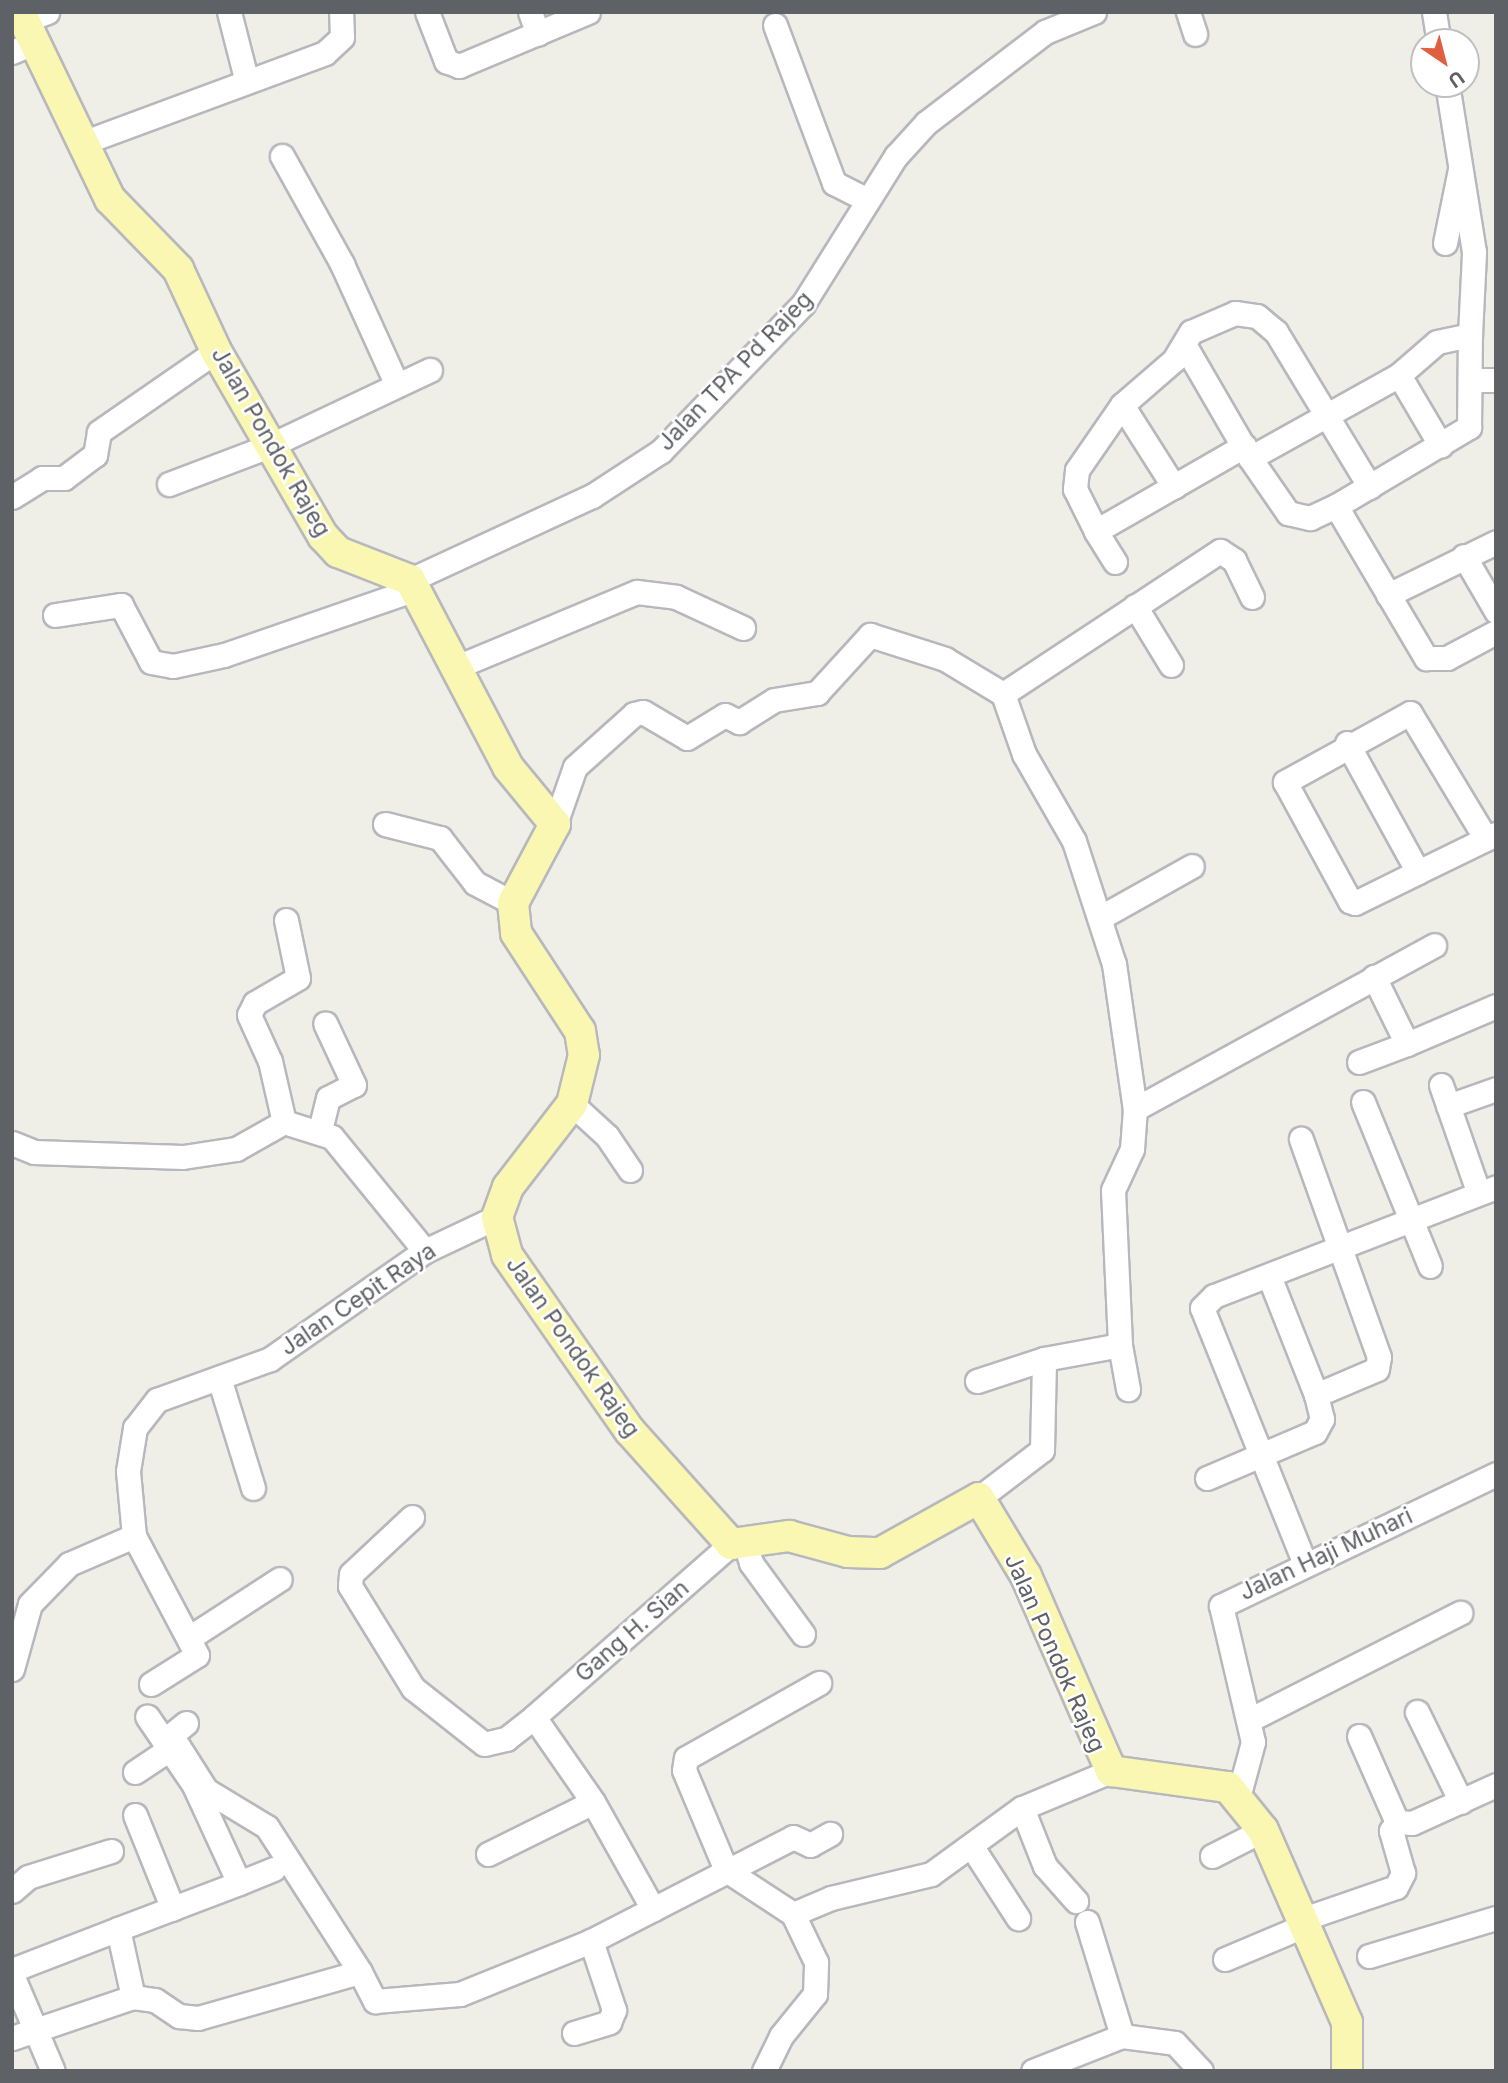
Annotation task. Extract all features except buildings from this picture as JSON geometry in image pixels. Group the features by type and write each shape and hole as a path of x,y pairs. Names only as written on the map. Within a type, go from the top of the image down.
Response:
{"main road":[{"name":"Jalan Pondok Rajeg","path":"27,28 110,199 178,270 216,351 269,446 338,552 413,585"},
{"path":"413,585 508,767 555,824 513,903 516,933 580,1031 583,1055 572,1104 508,1187 497,1217"},
{"name":"Jalan Pondok Rajeg","path":"497,1217 507,1255 589,1377 705,1522 738,1544"},
{"name":"Jalan Pondok Rajeg","path":"979,1497 1026,1576 1111,1771 1151,1780 1188,1779 1239,1794"},
{"path":"738,1544 789,1536 848,1552 880,1553 979,1497"},
{"path":"1239,1794 1263,1830 1347,2022 1347,2071"}],"street":[{"path":"229,12 246,78"},
{"path":"82,143 246,78 325,53 342,37 341,12"},
{"path":"427,12 446,61 459,66 534,23 588,12"},
{"name":"Jalan TPA Pd Rajeg","path":"55,615 121,605 151,662 173,666 413,585 592,496 661,451 803,304 867,200 926,123 1041,22 1094,12"},
{"path":"775,25 834,183 867,200"},
{"path":"1185,346 1247,452 1288,513 1310,518 1336,506 1469,427 1473,380 1470,335 1474,252 1449,98"},
{"path":"282,156 342,264 397,385"},
{"path":"1445,243 1452,186 1461,166"},
{"path":"1115,562 1073,480 1122,405 1185,346 1191,332 1216,316 1257,316 1276,332 1370,487"},
{"path":"1097,531 1174,487 1327,416 1399,375 1437,342 1470,335"},
{"path":"12,497 42,478 64,478 95,455 99,432 216,351"},
{"path":"169,484 269,446 429,370"},
{"path":"1399,375 1441,446"},
{"path":"1473,380 1496,380"},
{"path":"1122,405 1174,487"},
{"path":"1336,506 1388,595 1432,661 1496,632"},
{"path":"1388,595 1496,541"},
{"path":"1003,694 1220,551 1234,560 1252,597"},
{"path":"1464,556 1496,611"},
{"path":"454,668 638,592 676,597 743,628"},
{"path":"1135,606 1171,665"},
{"path":"555,824 575,767 634,714 643,712 687,738 725,715 739,722 774,700 817,693 870,635 945,659 1003,694 1024,754 1074,841 1101,917 1114,964 1135,1109 1132,1149 1113,1190 1120,1345 1129,1389"},
{"path":"1404,712 1415,715 1491,836 1418,872 1350,901 1290,794 1288,777 1347,743 1404,712"},
{"path":"1347,743 1418,872"},
{"path":"385,824 440,838 475,883 513,903"},
{"path":"1101,917 1192,866"},
{"path":"284,1122 270,1061 249,1015 255,1003 298,978 286,920"},
{"path":"1135,1109 1434,945"},
{"path":"1374,977 1406,1044"},
{"path":"1359,1062 1496,1006"},
{"path":"320,1130 328,1098 354,1085 325,1023"},
{"path":"1305,1564 1258,1459 1202,1318 1207,1301 1487,1189 1444,1096 1496,1089"},
{"path":"1363,1102 1430,1266"},
{"path":"572,1104 607,1136 630,1170"},
{"path":"12,1143 34,1152 183,1157 236,1149 284,1122 320,1130 425,1251"},
{"path":"1301,1139 1380,1366 1316,1395"},
{"name":"Jalan Cepit Raya","path":"134,1536 128,1471 135,1428 157,1400 219,1378 310,1335 425,1251 497,1217"},
{"path":"1206,1478 1258,1459 1321,1427 1316,1395 1269,1276"},
{"path":"977,1381 1044,1359 1120,1345"},
{"path":"979,1497 1042,1450 1044,1359"},
{"path":"219,1378 253,1488"},
{"name":"Jalan Haji Muhari","path":"1239,1794 1252,1755 1249,1720 1221,1605 1496,1474"},
{"name":"Gang H. Sian","path":"412,1517 351,1574 350,1586 413,1688 484,1744 506,1739 534,1717 738,1544"},
{"path":"12,1669 30,1604 69,1564 134,1536 197,1655 151,1684"},
{"path":"738,1544 803,1634"},
{"path":"188,1638 280,1579"},
{"path":"1249,1720 1460,1613"},
{"path":"764,2071 781,2036 815,1994 817,1962 793,1914 726,1870 684,1770 686,1758 819,1683"},
{"path":"1417,1712 1461,1802"},
{"path":"147,1716 171,1748 239,1883"},
{"path":"534,1717 593,1802 653,1909"},
{"path":"186,1723 171,1735 206,1790 267,1827 360,1972 375,2001 426,1999 460,1994 592,1941 793,1837 810,1845 830,1834"},
{"path":"1359,1736 1397,1822"},
{"path":"135,1772 171,1748"},
{"path":"793,1914 831,1898 931,1874 1023,1808 1111,1771"},
{"path":"1397,1822 1412,1823 1496,1784"},
{"path":"488,1854 593,1802"},
{"path":"1023,1808 1045,1866 1076,1901"},
{"path":"135,1815 173,1909"},
{"path":"1225,1959 1304,1922 1396,1887 1403,1873 1391,1830 1397,1822"},
{"path":"1212,1857 1263,1830"},
{"path":"972,1847 1018,1918"},
{"path":"12,1891 28,1877 111,1852"},
{"path":"53,2071 12,1973 273,1869"},
{"path":"1369,1956 1496,1919"},
{"path":"1087,1922 1122,2036"},
{"path":"118,1929 132,1997"},
{"path":"574,2033 609,2022 614,2010 592,1941"},
{"path":"12,2038 132,1997 198,2018 360,1972"},
{"path":"1032,2071 1122,2036 1175,2043 1201,2071"}]}
